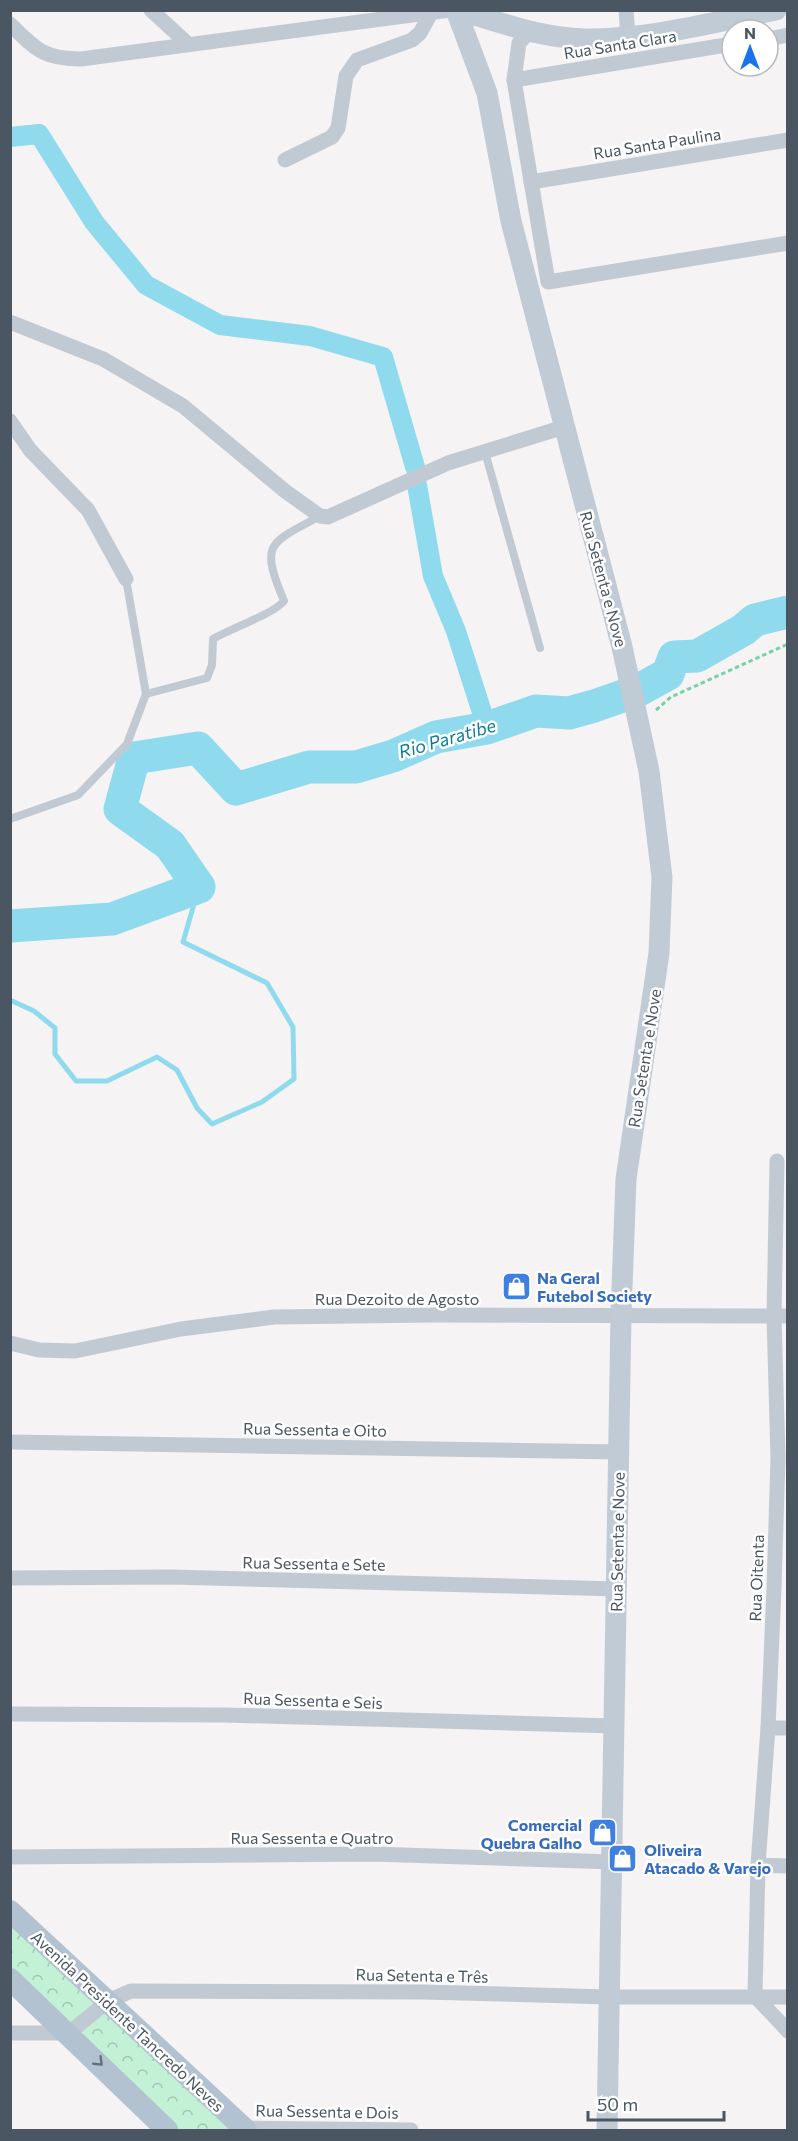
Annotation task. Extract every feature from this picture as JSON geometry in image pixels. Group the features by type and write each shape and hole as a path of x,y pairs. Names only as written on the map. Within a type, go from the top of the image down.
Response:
{"main road":[{"name":"Avenida Presidente Tancredo Neves","path":"10,1911 244,2129"},
{"path":"10,1979 69,2033 167,2130"}],"street":[{"path":"151,10 188,44"},
{"path":"10,24 37,50 49,57 81,59 450,10"},
{"path":"457,10 530,32 584,39 628,37 776,10"},
{"name":"Rua Setenta e Nove","path":"457,10 487,93 511,221 538,284 564,427 622,647 637,719 656,818 662,888 659,953 626,1179 621,1315 607,2130"},
{"path":"626,10 628,37"},
{"path":"285,160 332,137 339,128 346,76 357,60 412,40 420,33 431,13"},
{"path":"530,32 519,43 514,80 531,182 538,284 788,243"},
{"name":"Rua Santa Clara","path":"514,80 720,46"},
{"name":"Rua Santa Paulina","path":"531,182 788,140"},
{"path":"10,322 103,359 183,406 285,491 320,516 328,517 448,463 564,427"},
{"path":"10,421 30,450 88,510 126,579"},
{"name":"Rua Oitenta","path":"755,1996 758,1865 781,1588 783,1458 777,1161"},
{"name":"Rua Dezoito de Agosto","path":"10,1343 39,1350 75,1351 181,1329 274,1317 781,1316"},
{"name":"Rua Sessenta e Oito","path":"10,1442 619,1452"},
{"name":"Rua Sessenta e Sete","path":"10,1578 171,1577 617,1589"},
{"name":"Rua Sessenta e Seis","path":"10,1714 225,1716 614,1726"},
{"path":"768,1728 788,1728"},
{"name":"Rua Sessenta e Quatro","path":"10,1857 372,1854 613,1862"},
{"path":"758,1865 788,1866"},
{"name":"Rua Setenta e Três","path":"69,2033 108,2001 131,1991 788,1997"},
{"path":"755,1996 788,2031"},
{"path":"10,2033 69,2033"},
{"name":"Rua Sessenta e Dois","path":"244,2129 411,2130"}],"lane":[{"path":"485,452 540,648"},
{"path":"146,694 207,678 212,665 213,639 232,627 278,609 284,602 271,569 271,554 279,538 320,516"},
{"path":"10,819 78,795 127,744 146,694 126,579"}],"path":[{"path":"637,719 671,696 788,644"}],"green space":[{"path":"10,1918 236,2130 178,2130 17,1979 11,1973"}],"waterway":[{"path":"10,137 39,134 94,222 146,285 220,325 310,336 383,357 415,467"},
{"path":"417,485 433,576 456,631 487,728"},
{"name":"Rio Paratibe","path":"10,926 112,919 199,887 170,845 120,809 134,758 198,748 236,789 309,767 356,767 393,756 436,737 487,728 536,711 569,713 637,691 668,674 674,657 697,656 743,630 755,620 788,612"},
{"path":"10,1000 34,1011 55,1028 55,1054 76,1081 107,1081 157,1057 177,1070 197,1108 212,1124 262,1102 294,1079 293,1027 267,983 183,942 199,887"}],"place":[{"name":"Na Geral Futebol Society","path":"516,1286"},
{"name":"Comercial Quebra Galho","path":"603,1833"},
{"name":"Oliveira Atacado & Varejo","path":"623,1858"}]}
